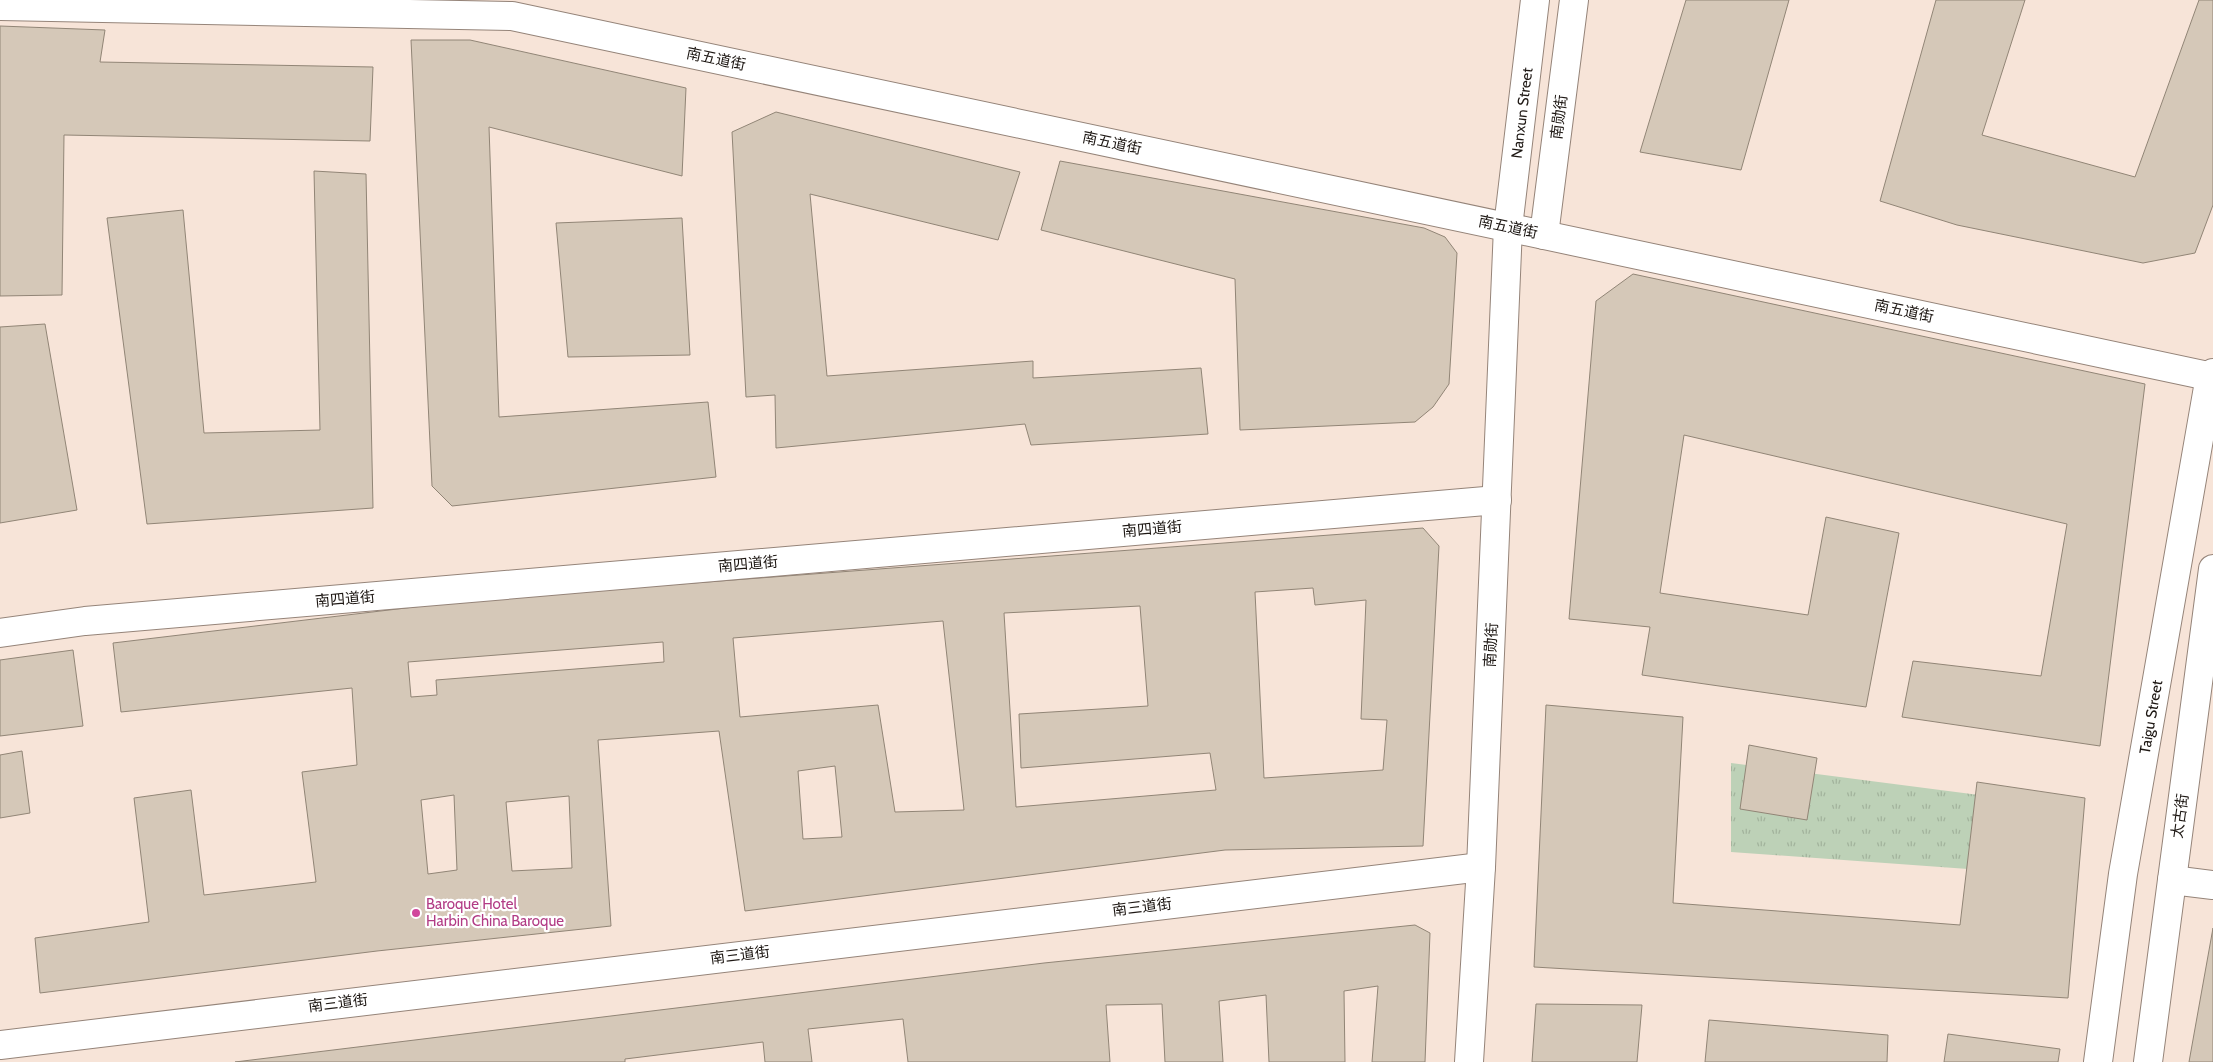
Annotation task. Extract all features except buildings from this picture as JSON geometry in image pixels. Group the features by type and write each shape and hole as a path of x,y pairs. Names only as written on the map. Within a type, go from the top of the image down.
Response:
{"street":[{"name":"Nanxun Street","path":"1508,227 1535,0"},
{"name":"南勋街","path":"1544,235 1574,0"},
{"name":"南五道街","path":"0,6 512,8 1544,235 2212,376"},
{"name":"南勋街","path":"1469,1062 1481,867 1508,227"},
{"name":"Taigu Street","path":"2098,1062 2123,874 2212,376"},
{"name":"南四道街","path":"0,633 85,621 1497,500"},
{"name":"太古街","path":"2148,1062 2213,569"},
{"name":"南三道街","path":"0,1045 1481,867"},
{"path":"2172,880 2213,885"}],"green space":[{"path":"1731,763 1979,795 1968,869 1731,852"}],"place":[{"name":"Baroque Hotel Harbin China Baroque","path":"416,913"}]}
